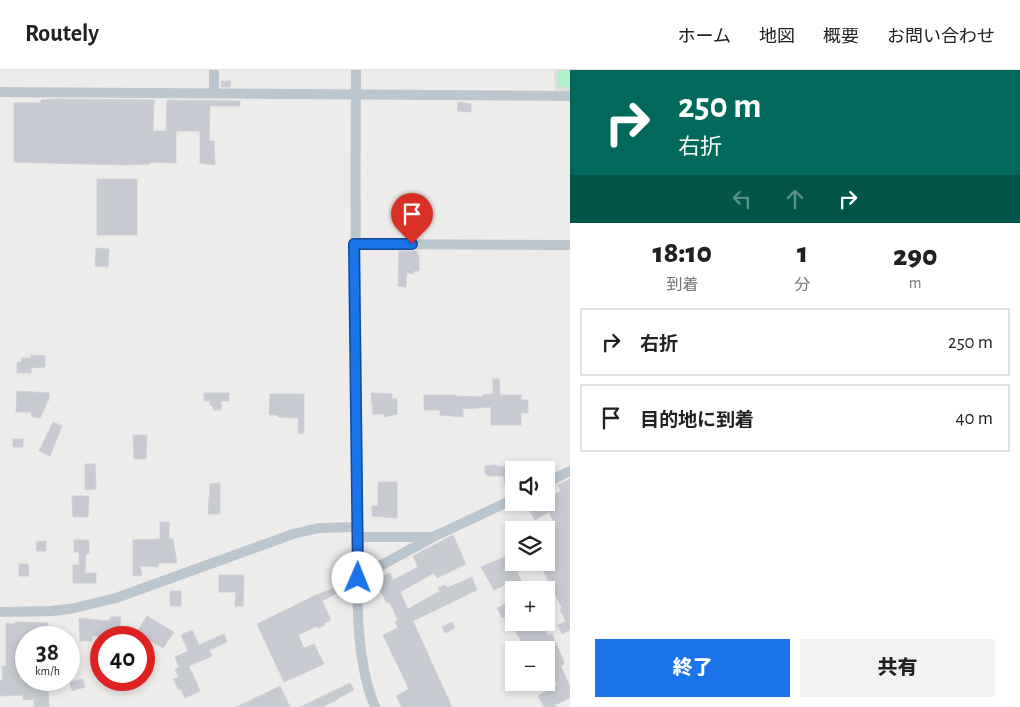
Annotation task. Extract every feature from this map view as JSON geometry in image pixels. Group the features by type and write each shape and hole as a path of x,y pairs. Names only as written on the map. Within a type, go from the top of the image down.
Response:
{"street":[{"path":"214,70 214,93"},
{"path":"356,70 354,244 358,578 362,658 375,707"},
{"path":"0,92 570,96"},
{"path":"354,244 570,245"},
{"path":"555,478 570,471"},
{"path":"358,578 433,537 505,503"},
{"path":"0,612 51,611 79,607 116,598 293,534 319,528 433,537"}],"shaded area":[{"path":"554,70 570,70 570,91 555,91"}],"green space":[{"path":"558,70 570,70 570,87 558,87"}],"building":[{"path":"221,81 231,81 230,87 221,87"},
{"path":"41,100 154,100 153,131 166,131 167,100 240,101 240,106 210,106 209,141 214,141 215,165 200,163 200,131 176,131 176,163 150,162 150,164 123,165 14,162 14,103 41,103"},
{"path":"458,102 471,104 471,112 457,111"},
{"path":"97,179 137,179 137,235 97,235"},
{"path":"96,248 109,249 108,267 95,266"},
{"path":"399,251 417,251 417,255 419,255 419,271 414,271 414,274 407,273 406,287 398,286"},
{"path":"31,355 45,356 45,367 31,368 31,373 17,373 17,362 21,362 21,358 31,358"},
{"path":"493,379 499,379 500,395 521,395 521,400 528,400 528,413 521,413 521,425 491,425 491,407 463,409 463,417 440,415 440,410 424,410 424,395 482,397 482,395 493,394"},
{"path":"17,391 49,393 49,399 40,418 32,417 31,412 16,412"},
{"path":"204,393 229,393 229,401 221,401 221,410 213,410 210,401 204,401"},
{"path":"371,393 392,394 392,399 397,399 397,414 384,417 384,414 373,414"},
{"path":"270,394 304,394 304,433 298,434 298,418 269,415"},
{"path":"53,422 62,426 50,456 39,451"},
{"path":"133,435 147,435 146,459 134,459"},
{"path":"13,439 23,439 23,447 13,447"},
{"path":"85,464 95,464 96,489 85,490"},
{"path":"485,466 505,466 505,482 504,476 487,476 485,474"},
{"path":"570,479 570,630 562,634 558,625 566,621 555,594 555,581 548,581 544,571 555,571 555,521 553,521 549,512 535,520 530,511 555,511 555,494 561,491 558,485"},
{"path":"378,482 397,482 397,518 372,516 372,506 378,506"},
{"path":"220,483 220,514 208,514 210,484"},
{"path":"72,496 89,496 88,517 73,517"},
{"path":"160,522 169,522 169,539 173,539 177,563 159,563 158,567 140,566 142,575 133,576 133,540 160,539"},
{"path":"453,535 466,564 437,578 434,573 400,592 408,609 440,591 438,588 445,585 447,588 472,577 477,590 413,621 452,707 402,707 396,696 409,689 383,635 398,628 395,622 398,620 390,603 386,602 379,588 376,589 372,582 390,573 393,580 418,567 413,556"},
{"path":"74,540 89,540 89,554 86,554 85,573 96,573 96,583 73,583 73,565 79,565 79,552 74,552"},
{"path":"46,541 46,551 37,551 36,542"},
{"path":"505,557 505,571 516,571 522,581 505,581 505,585 494,590 481,567"},
{"path":"19,564 28,564 29,576 19,576"},
{"path":"219,575 244,575 243,606 235,606 236,592 219,592"},
{"path":"341,585 343,590 322,601 331,620 324,623 325,625 318,628 317,626 298,635 304,648 314,644 324,664 284,682 257,624"},
{"path":"170,591 181,591 181,606 170,606"},
{"path":"505,604 505,617 502,618 497,608"},
{"path":"147,616 174,632 163,648 155,643 155,626 141,626"},
{"path":"111,617 121,617 120,626 90,626 90,641 80,641 79,618 108,621"},
{"path":"15,622 48,623 48,626 15,626 15,691 48,691 49,707 34,707 34,699 23,700 23,695 0,696 0,680 3,680 2,666 6,666 6,623 15,624"},
{"path":"452,622 455,628 445,633 442,627"},
{"path":"192,630 199,645 224,634 227,642 209,650 212,656 189,666 200,691 185,698 173,679 179,677 175,670 179,667 175,657 188,651 181,635"},
{"path":"546,631 548,636 552,634 555,641 521,641 516,632"},
{"path":"555,641 564,662 561,666 570,687 570,698 555,705 556,707 544,707 538,696 548,691 555,691 557,686 555,681"},
{"path":"83,679 85,687 80,689 80,680"},
{"path":"350,683 354,690 337,700 321,707 300,707"},
{"path":"280,686 290,707 236,707 268,692"}],"route":[{"path":"358,578 354,244 412,244"}]}
